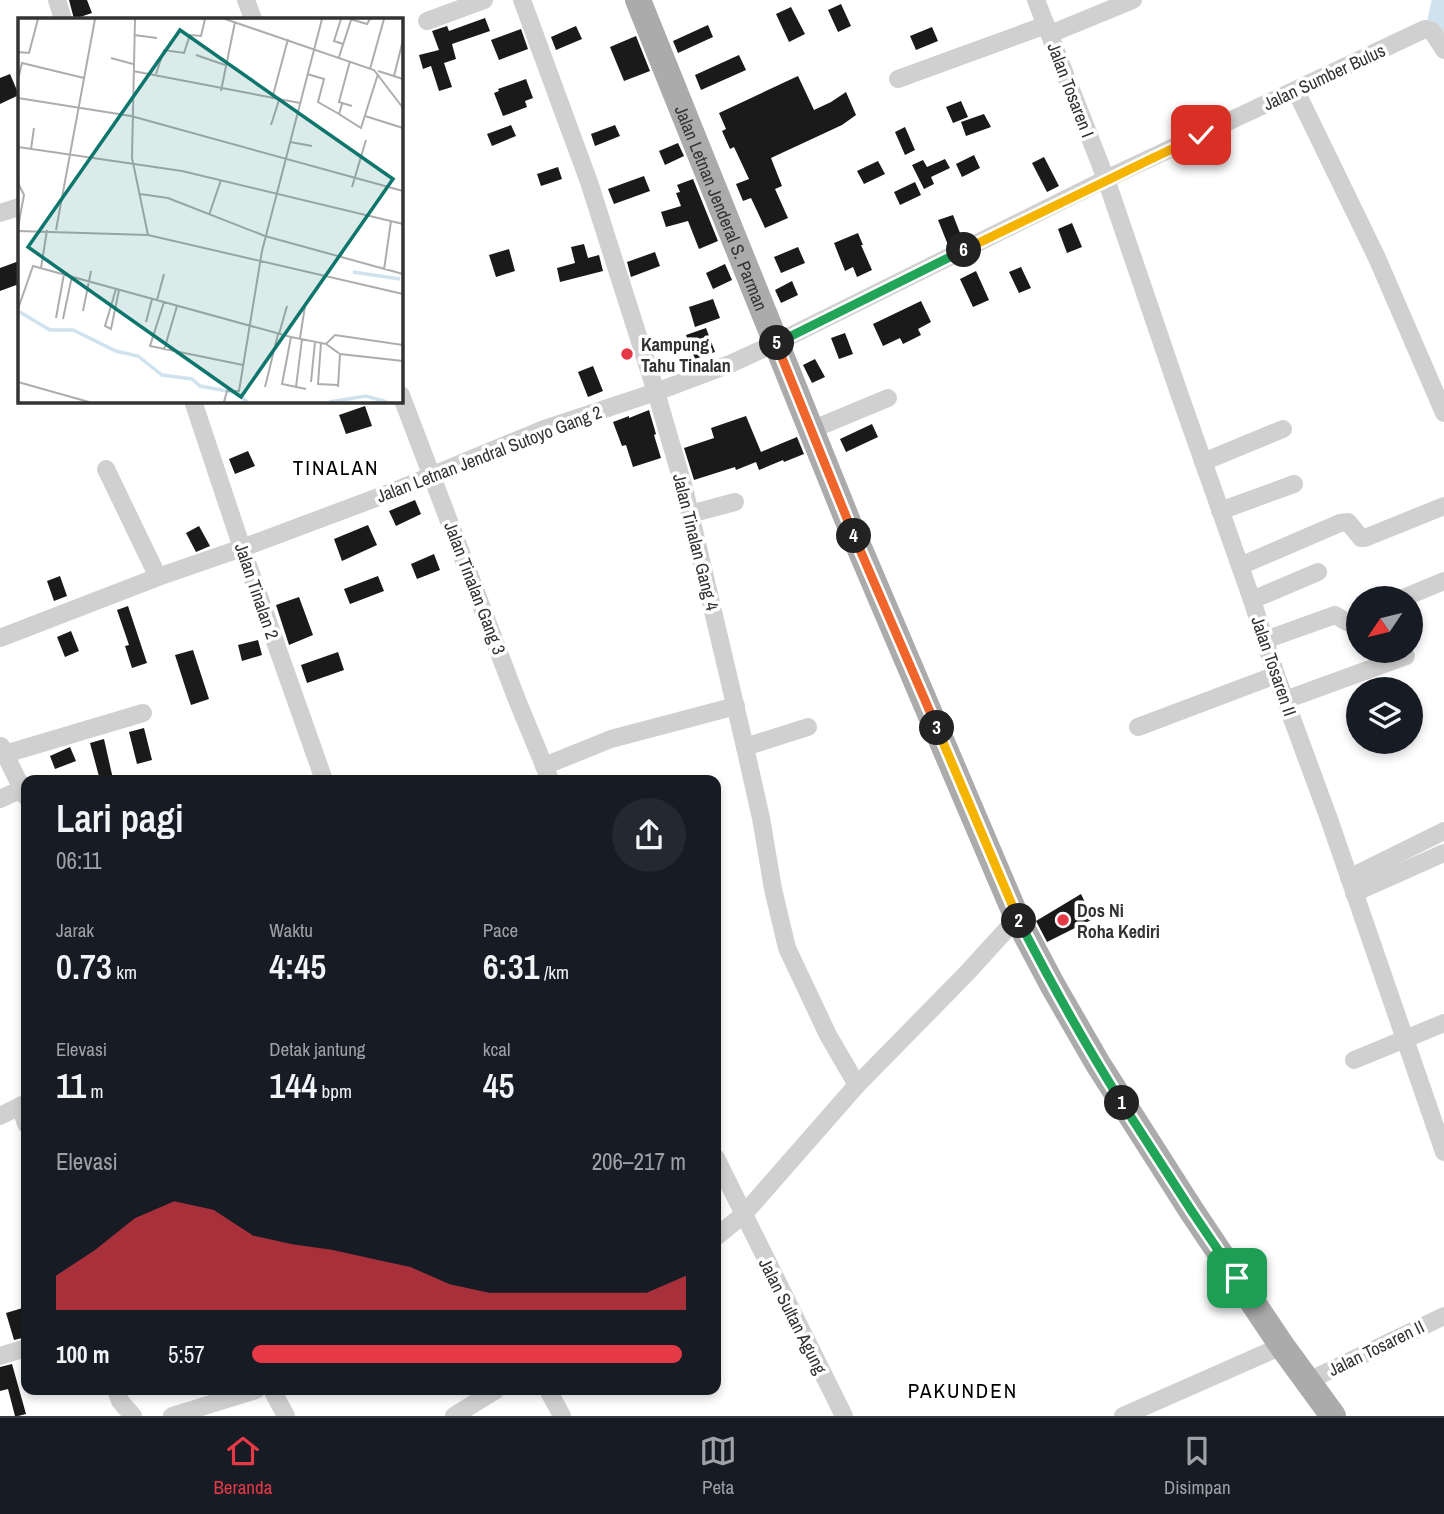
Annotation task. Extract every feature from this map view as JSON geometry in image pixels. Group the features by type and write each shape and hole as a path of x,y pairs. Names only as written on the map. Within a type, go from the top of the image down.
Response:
{"main road":[{"name":"Jalan Letnan Jenderal S. Parman","path":"638,0 847,519 1017,918 1098,1065 1282,1346 1333,1416"}],"street":[{"path":"57,0 63,18"},
{"path":"246,0 253,18"},
{"path":"427,21 484,0"},
{"name":"Jalan Tinalan Gang 4","path":"522,0 589,182 656,392 690,514 736,706 787,948 828,1035 857,1085"},
{"name":"Jalan Tosaren I","path":"1036,0 1106,179"},
{"path":"898,79 1133,0"},
{"name":"Jalan Sumber Bulus","path":"776,343 1106,179 1424,29 1432,31 1444,50"},
{"path":"1296,91 1377,258 1444,413"},
{"name":"Jalan Tosaren II","path":"1106,179 1276,675 1405,1039 1439,1126 1444,1152"},
{"path":"0,213 18,207"},
{"name":"Jalan Letnan Jendral Sutoyo Gang 2","path":"0,638 392,492 544,429 730,364 776,343"},
{"name":"Jalan Tinalan Gang 3","path":"402,398 547,773"},
{"path":"811,430 888,398"},
{"name":"Jalan Tinalan 2","path":"193,402 322,775"},
{"path":"1203,462 1283,429"},
{"path":"106,469 158,577"},
{"path":"1220,510 1294,484"},
{"path":"690,514 735,502"},
{"path":"1240,566 1340,523 1348,522 1361,538 1365,538 1444,506"},
{"path":"1252,600 1318,572"},
{"path":"1423,590 1444,581"},
{"path":"1265,640 1335,615 1346,621"},
{"path":"1285,700 1387,663"},
{"path":"1138,727 1276,675"},
{"path":"547,773 611,739 736,706"},
{"path":"21,787 3,749 143,713"},
{"path":"745,747 808,727"},
{"path":"0,799 21,794"},
{"path":"1351,885 1444,831"},
{"path":"1351,885 1444,853"},
{"path":"721,1233 743,1215 857,1085 1017,918"},
{"path":"1354,1060 1444,1023"},
{"path":"0,1115 21,1105"},
{"path":"721,1169 743,1215"},
{"name":"Jalan Sultan Agung","path":"743,1215 844,1416"},
{"name":"Jalan Tosaren II","path":"1308,1381 1444,1316"},
{"path":"1123,1416 1282,1346"},
{"path":"0,1356 21,1350"},
{"path":"118,1395 133,1416"},
{"path":"172,1416 240,1395"},
{"path":"275,1395 286,1416"},
{"path":"454,1416 488,1395"},
{"path":"551,1395 562,1416"}],"building":[{"path":"69,0 87,0 92,13 74,18"},
{"path":"841,4 851,26 838,32 828,10"},
{"path":"791,7 805,34 789,42 776,14"},
{"path":"485,18 490,31 452,44 456,59 444,63 452,87 439,91 431,66 423,69 419,55 439,50 432,31 447,26 449,31"},
{"path":"708,25 713,37 678,53 673,41"},
{"path":"576,26 582,39 556,50 551,37"},
{"path":"932,27 938,41 916,50 910,36"},
{"path":"521,29 528,49 499,60 491,40"},
{"path":"636,36 650,71 624,81 610,47"},
{"path":"739,55 746,70 701,90 695,75"},
{"path":"10,74 18,95 0,104 0,78"},
{"path":"798,76 814,110 846,92 856,115 842,125 771,158 782,186 775,189 788,218 765,228 751,198 743,201 736,184 749,179 734,147 730,149 722,131 726,129 719,113"},
{"path":"526,79 533,98 525,101 527,107 503,116 494,93"},
{"path":"961,101 968,117 953,123 946,107"},
{"path":"984,114 991,127 966,136 961,122"},
{"path":"511,125 516,136 492,146 487,134"},
{"path":"615,125 620,136 595,146 591,134"},
{"path":"905,127 915,150 905,155 895,132"},
{"path":"678,143 684,156 665,165 659,151"},
{"path":"974,155 980,168 962,177 956,164"},
{"path":"1044,157 1059,186 1047,192 1032,163"},
{"path":"945,159 950,168 931,177 934,184 924,189 912,165 923,160 927,167"},
{"path":"878,161 885,174 864,184 857,171"},
{"path":"558,167 562,179 541,186 537,174"},
{"path":"644,176 650,191 614,204 608,189"},
{"path":"693,179 718,241 699,249 688,221 666,227 661,212 681,206 676,193 680,192 677,185"},
{"path":"915,182 921,195 900,205 894,192"},
{"path":"953,215 962,238 948,245 938,220"},
{"path":"1072,223 1082,247 1067,253 1058,229"},
{"path":"858,233 872,270 857,277 853,267 845,271 834,243"},
{"path":"584,244 588,258 599,255 603,271 560,282 557,268 575,263 571,247"},
{"path":"798,247 805,263 781,273 774,257"},
{"path":"509,249 515,271 496,277 489,255"},
{"path":"655,252 660,266 631,277 627,262"},
{"path":"18,261 18,284 0,291 0,268"},
{"path":"725,264 732,280 713,289 706,273"},
{"path":"1021,267 1031,288 1019,293 1009,272"},
{"path":"976,271 989,300 973,307 960,279"},
{"path":"792,281 798,295 781,303 775,290"},
{"path":"713,299 720,318 695,327 689,307"},
{"path":"921,301 931,322 918,329 921,335 903,344 900,338 883,346 873,324"},
{"path":"706,328 715,352 695,359 686,335"},
{"path":"845,333 853,354 839,359 831,338"},
{"path":"815,359 825,377 812,383 803,365"},
{"path":"593,366 603,391 588,397 578,372"},
{"path":"365,406 372,426 346,434 339,415"},
{"path":"649,410 661,458 633,467 626,445 622,446 613,422"},
{"path":"746,416 761,452 797,437 804,454 759,470 756,462 736,470 735,467 694,480 684,448 714,438 711,428"},
{"path":"872,424 878,437 846,452 840,439"},
{"path":"248,451 255,466 235,474 229,459"},
{"path":"415,500 421,514 396,526 389,511"},
{"path":"368,525 377,545 342,561 334,539"},
{"path":"199,526 210,546 196,552 186,533"},
{"path":"434,554 440,570 417,579 411,564"},
{"path":"60,576 67,596 54,601 47,581"},
{"path":"378,576 384,591 350,604 344,589"},
{"path":"299,597 313,635 289,645 276,605"},
{"path":"128,606 147,663 132,668 125,646 129,645 117,610"},
{"path":"71,631 79,651 65,657 57,637"},
{"path":"258,640 262,655 242,661 238,645"},
{"path":"193,650 209,699 191,705 175,655"},
{"path":"338,652 344,670 307,683 301,665"},
{"path":"144,728 152,760 137,764 129,732"},
{"path":"104,739 112,775 99,775 90,743"},
{"path":"70,747 76,761 55,769 50,756"},
{"name":"Dos Ni Roha Kediri","path":"1081,894 1093,919 1047,942 1036,921"},
{"path":"21,1308 21,1338 14,1340 6,1313"},
{"path":"12,1364 26,1414 18,1416 15,1416 8,1389 0,1391 0,1367"}],"waterway":[{"path":"1444,0 1439,23 1444,33"}],"place":[{"name":"Kampung Tahu Tinalan","path":"627,354"},
{"name":"Dos Ni Roha Kediri","path":"1063,920"}],"district":[{"name":"TINALAN","path":"336,467"},
{"name":"PAKUNDEN","path":"963,1390"}],"route":[{"path":"1201,135 1106,179 776,343 847,519 1017,918 1098,1065 1237,1278"}]}
